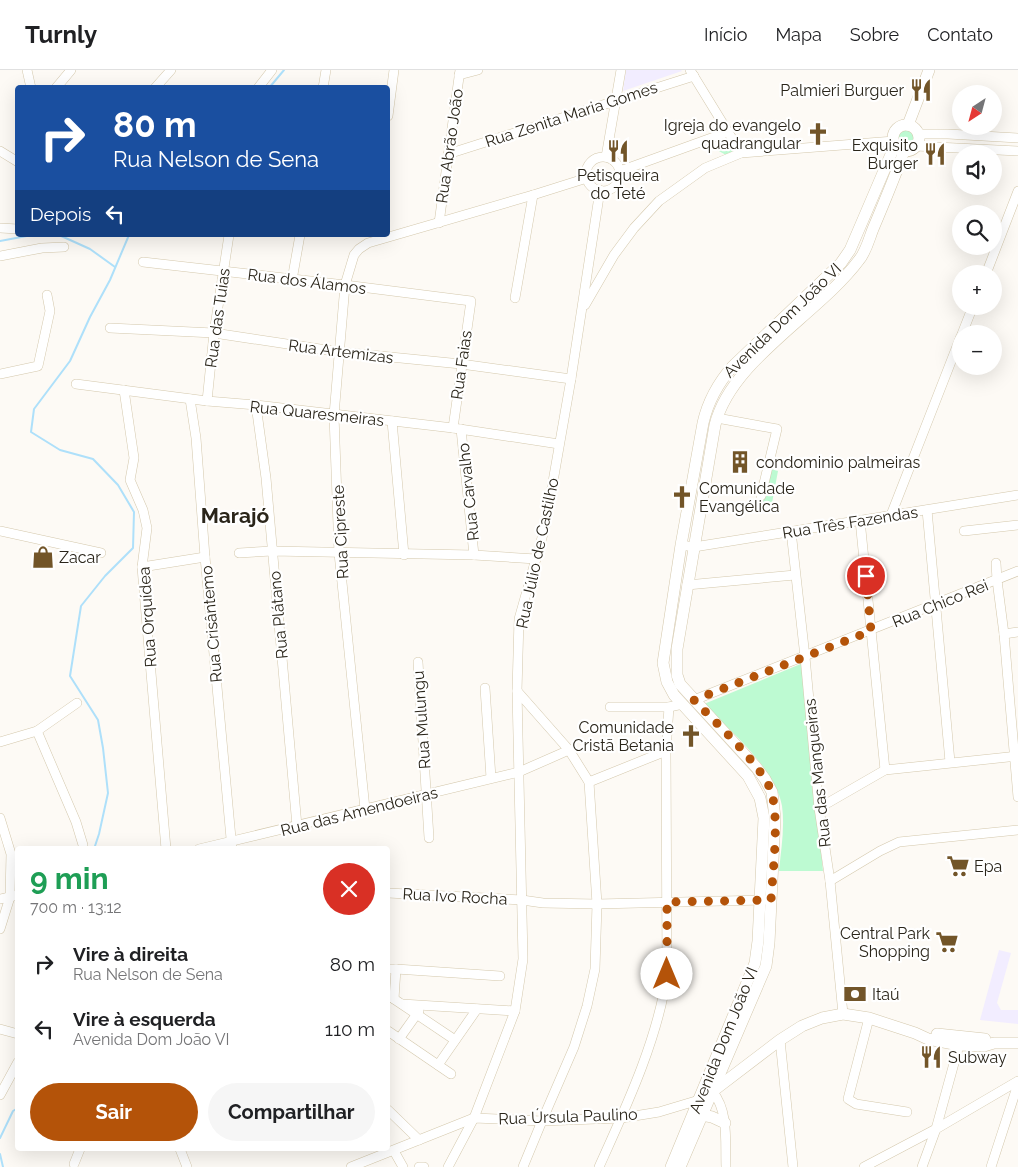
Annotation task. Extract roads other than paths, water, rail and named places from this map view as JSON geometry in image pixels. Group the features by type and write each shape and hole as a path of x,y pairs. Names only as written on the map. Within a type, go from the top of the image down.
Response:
{"main road":[{"path":"908,125 929,70"},
{"path":"908,125 916,130 918,134 919,140 912,150 898,146 894,135 896,129 908,125"},
{"name":"Avenida Dom João VI","path":"671,1167 755,963 766,900 775,818 772,792 756,766 680,684 677,675 676,663 687,585 716,422 724,401 743,374 841,282 861,258 898,146"},
{"name":"Avenida Dom João VI","path":"680,1167 766,966 769,943 764,818 760,798 748,776 674,695 667,682 663,663 681,545 703,423 706,409 721,380 733,366 832,273 850,250 898,146"},
{"path":"703,423 716,422"},
{"name":"Rua Úrsula Paulino","path":"699,1100 780,1040 802,1026 822,1018 842,1014 869,1018 928,1039 959,1045 984,1046 989,1041"},
{"name":"Rua Úrsula Paulino","path":"914,1033 1018,1043"},
{"path":"702,1115 725,1123"}],"street":[{"path":"27,70 30,85"},
{"path":"58,85 71,70"},
{"path":"158,85 171,70"},
{"path":"260,85 272,70"},
{"path":"324,85 326,70"},
{"path":"390,101 394,70"},
{"path":"460,73 478,70"},
{"path":"606,157 621,70"},
{"name":"Rua Abrão João","path":"438,223 460,73"},
{"path":"692,73 740,153"},
{"name":"Rua Zenita Maria Gomes","path":"448,154 617,100 692,73"},
{"path":"620,171 728,132"},
{"path":"918,134 1018,138"},
{"name":"Rua Júlio de Castilho","path":"448,1167 474,1118 515,1011 523,959 517,691 520,619 545,527 582,310 614,255 634,228 659,201 705,168 740,153 898,146"},
{"path":"916,146 1018,151"},
{"path":"0,151 15,160"},
{"path":"606,157 617,164 620,171 620,177 613,188 600,190 592,186 587,178 588,167 595,159 606,157"},
{"path":"390,234 438,223 533,196 587,178"},
{"path":"582,310 600,190"},
{"path":"989,265 1018,191"},
{"path":"515,298 533,196"},
{"path":"0,228 15,228"},
{"name":"Rua das Tuias","path":"207,401 214,333 228,237"},
{"path":"292,280 300,237"},
{"name":"Rua Cipreste","path":"365,809 339,553 334,415 345,285 354,255 369,239"},
{"path":"0,256 42,248 64,247"},
{"name":"Rua dos Álamos","path":"143,262 345,285 470,302"},
{"path":"0,374 38,366 50,311 47,295"},
{"name":"Rua Faias","path":"457,429 461,364 470,302"},
{"name":"Rua Artemizas","path":"110,328 214,333 340,352 461,364 571,379"},
{"path":"891,516 952,360"},
{"name":"Rua Quaresmeiras","path":"76,384 190,399 457,429 559,444"},
{"name":"Rua Orquídea","path":"124,390 134,458 130,480 143,510 147,528 142,567 166,846"},
{"name":"Rua Crisântemo","path":"190,399 196,438 205,557 232,845"},
{"name":"Rua Plátano","path":"256,405 266,478 297,826"},
{"path":"392,421 404,554"},
{"path":"716,422 777,429 762,496"},
{"name":"Rua Carvalho","path":"457,429 474,555"},
{"name":"Rua Três Fazendas","path":"681,545 694,547 1018,495"},
{"path":"927,510 950,762"},
{"path":"860,520 884,770"},
{"path":"964,531 1018,525"},
{"path":"0,531 101,553"},
{"name":"Rua das Mangueiras","path":"791,532 820,808 830,881 842,1014"},
{"path":"239,553 474,555 536,559"},
{"path":"142,567 205,557"},
{"path":"996,563 996,580 1004,634 1017,756 1018,797"},
{"name":"Rua Chico Rei","path":"694,700 1018,571"},
{"path":"687,585 795,574"},
{"path":"1004,634 1018,632"},
{"name":"Rua Mulungu","path":"418,662 429,838"},
{"path":"485,688 491,778"},
{"path":"517,691 569,750 589,782 597,904 595,969 587,1006 574,1047 524,1167"},
{"path":"0,742 37,731 77,703"},
{"path":"610,707 669,707 682,704"},
{"path":"599,1167 622,1118 663,1003 667,974 666,751 669,707"},
{"path":"37,731 76,822 83,845"},
{"name":"Rua das Amendoeiras","path":"232,845 297,826 519,772 569,750"},
{"path":"589,782 666,751"},
{"path":"820,808 884,770 1017,756"},
{"path":"0,818 11,854 14,896 0,929"},
{"path":"830,881 880,851 899,842 1018,830"},
{"name":"Rua Ivo Rocha","path":"390,892 522,900 543,903 597,904 766,900"},
{"path":"0,899 14,896"},
{"path":"455,1040 395,999 392,969 500,976"},
{"path":"395,999 424,1005 515,1011"},
{"path":"399,1039 424,1005"},
{"path":"438,1065 477,1009"},
{"path":"869,1018 848,1099 856,1104 907,1112"},
{"path":"0,1029 15,1033"},
{"path":"390,1032 451,1074"},
{"path":"780,1040 792,1167"},
{"path":"922,1167 936,1129 959,1045"},
{"path":"0,1095 15,1068"},
{"path":"864,1167 936,1129 1018,1082"},
{"path":"991,1167 1018,1082"},
{"path":"712,1092 721,1103 725,1123 726,1167"},
{"name":"Rua Úrsula Paulino","path":"351,1167 474,1118 542,1120 622,1118 658,1112 699,1100"},
{"path":"390,1112 419,1140"},
{"path":"74,1164 79,1151"},
{"path":"181,1151 187,1167"},
{"path":"394,1151 403,1167"},
{"path":"419,1167 424,1167"}],"waterway":[{"path":"272,85 284,70"},
{"path":"0,241 21,237"},
{"path":"63,237 90,249 115,267"},
{"path":"95,846 108,793 103,748 98,720 70,676 81,606 105,576 133,548 134,512 118,485 93,459 60,450 31,432 34,409 70,361 90,317 110,280 128,237"},
{"path":"0,1138 15,1110"},
{"path":"0,1154 3,1167"}],"place":[{"name":"Palmieri Burguer","path":"921,90"},
{"name":"Igreja do evangelo quadrangular","path":"818,134"},
{"name":"Petisqueira do Teté","path":"618,151"},
{"name":"Exquisito Burger","path":"935,154"},
{"name":"condominio palmeiras","path":"740,462"},
{"name":"Comunidade Evangélica","path":"682,497"},
{"name":"Zacar","path":"43,557"},
{"name":"Comunidade Cristã Betania","path":"691,736"},
{"name":"Epa","path":"958,866"},
{"name":"Central Park Shopping","path":"947,942"},
{"name":"Itaú","path":"855,994"},
{"name":"Subway","path":"931,1057"}],"district":[{"name":"Marajó","path":"235,516"}]}
